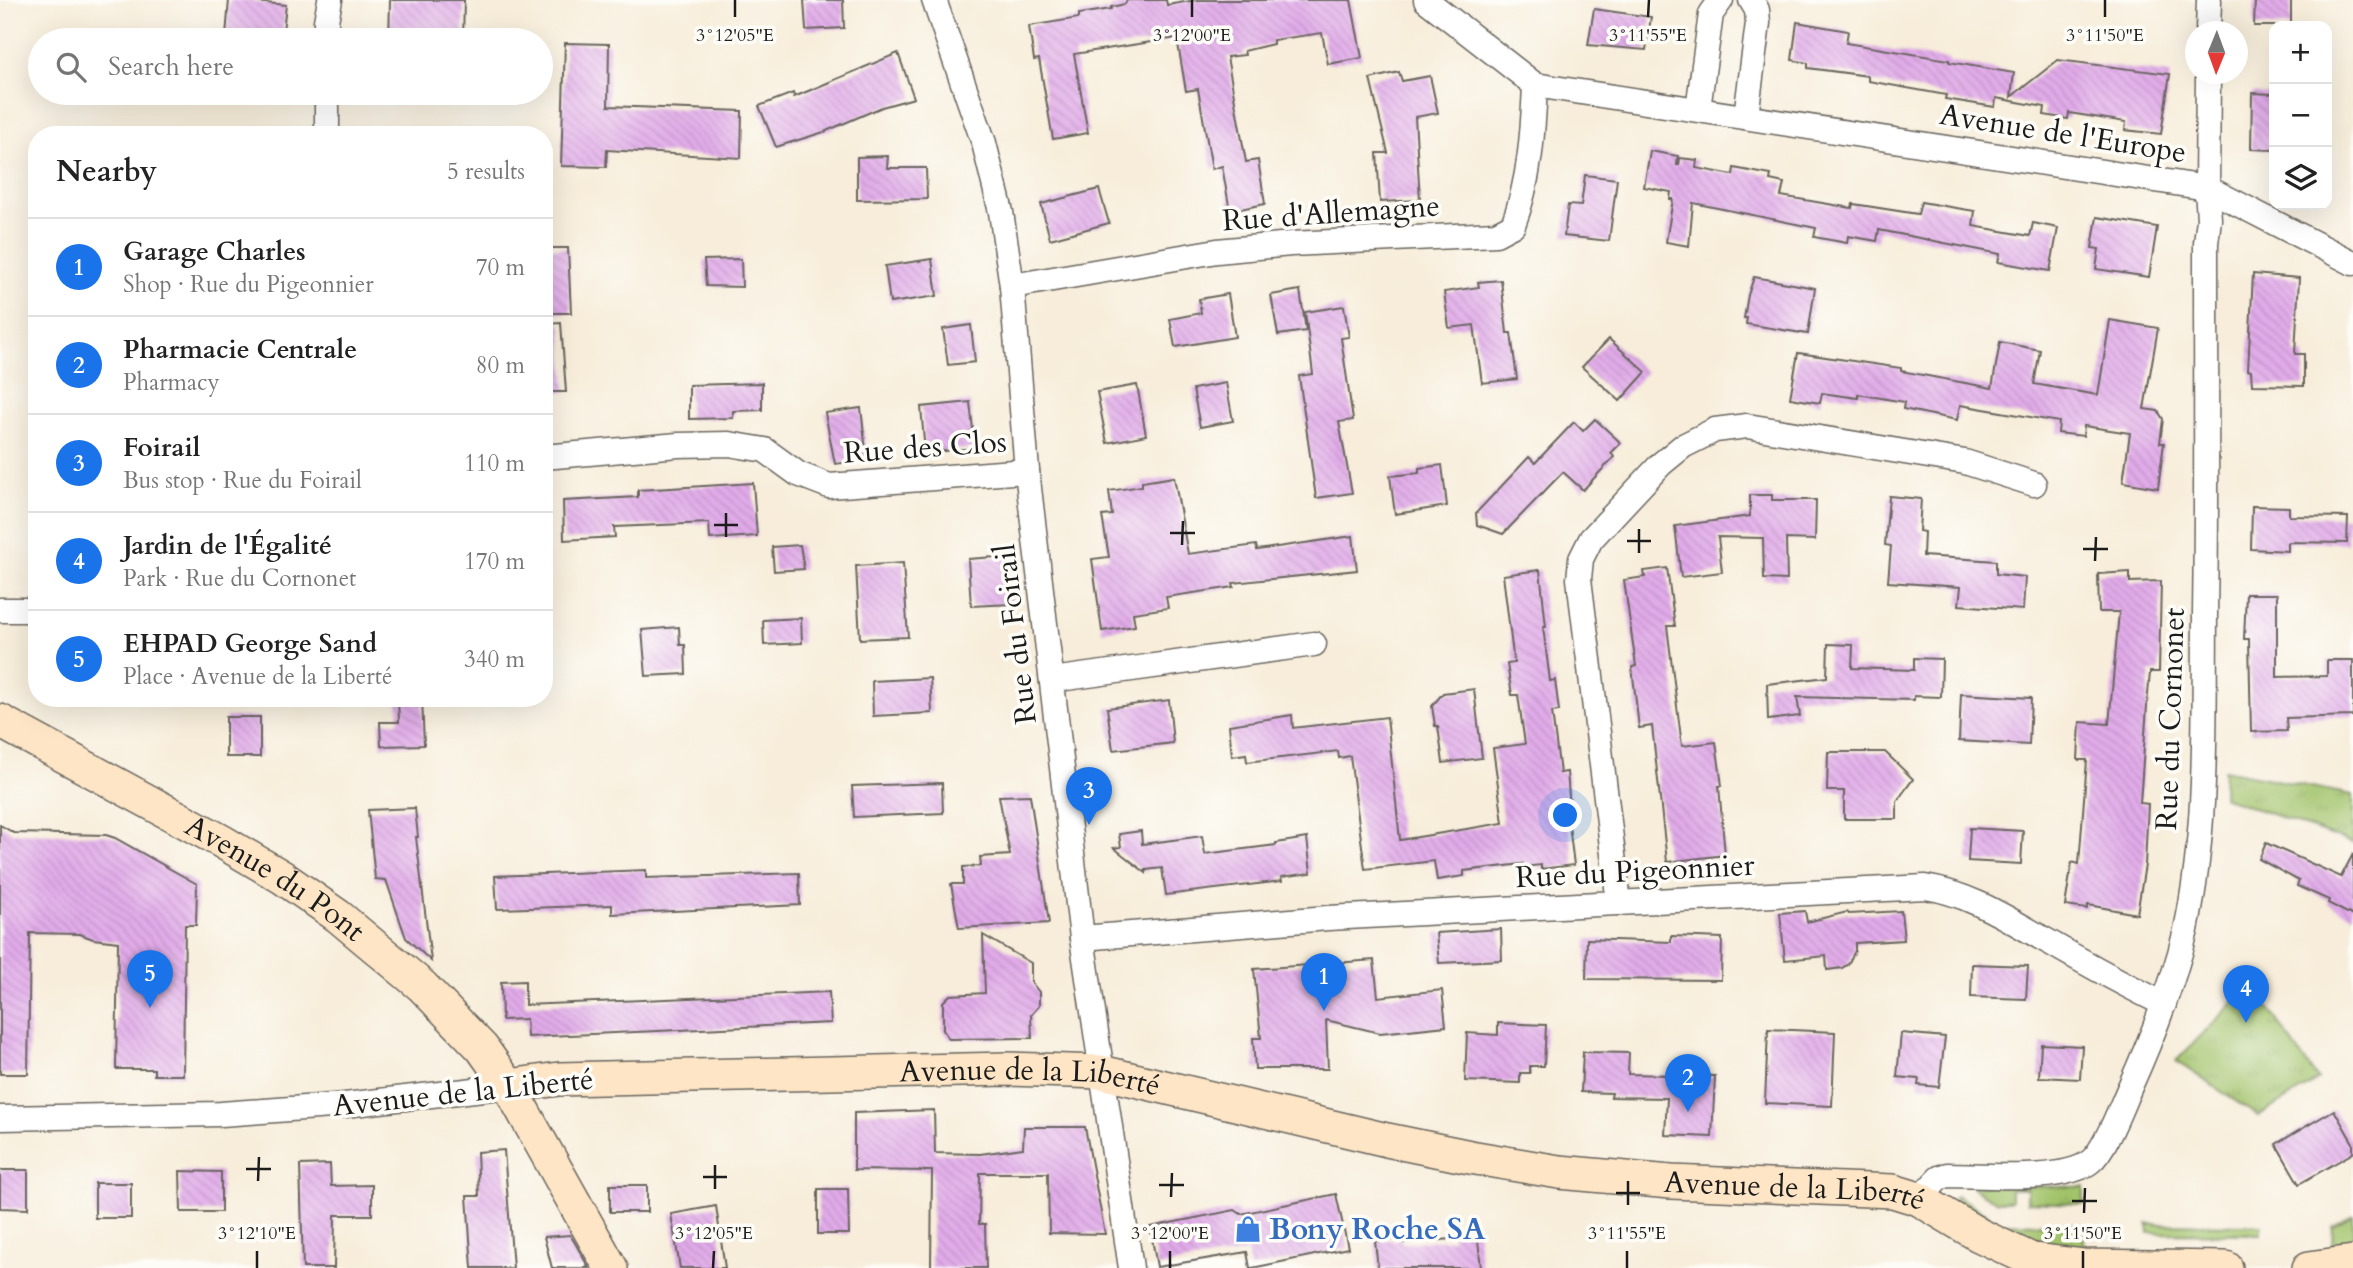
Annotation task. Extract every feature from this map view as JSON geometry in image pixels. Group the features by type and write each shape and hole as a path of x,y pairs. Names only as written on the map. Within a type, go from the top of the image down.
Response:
{"street":[{"path":"326,28 330,0"},
{"name":"Avenue de l'Europe","path":"1426,0 1535,85 2207,188 2353,263"},
{"path":"1698,108 1711,14 1721,0"},
{"path":"1746,116 1758,23 1757,10 1751,0"},
{"path":"2208,21 2209,0"},
{"name":"Rue du Foirail","path":"938,1 984,142 1001,212 1012,286 1027,471 1082,938 1131,1268"},
{"name":"Rue du Cornonet","path":"1919,1199 1940,1178 1947,1175 2042,1175 2074,1171 2093,1161 2119,1112 2149,1044 2164,1004 2185,931 2195,876 2203,782 2208,84"},
{"name":"Rue d'Allemagne","path":"1012,286 1217,251 1291,244 1496,234 1513,225 1521,204 1529,154 1535,85"},
{"path":"327,105 327,126"},
{"path":"1619,903 1579,579 1581,559 1591,539 1661,464 1683,446 1715,430 1747,426 1965,462 2034,484"},
{"name":"Rue des Clos","path":"553,456 678,445 729,444 765,450 798,474 829,486 1027,471"},
{"path":"0,610 28,610"},
{"path":"1052,680 1314,644"},
{"name":"Avenue du Pont","path":"0,721 282,877 338,916 422,986 482,1048 509,1086 611,1268"},
{"name":"Rue du Pigeonnier","path":"1082,938 1328,918 1926,887 1944,890 1979,903 2164,1004"},
{"name":"Avenue de la Liberté","path":"0,1118 221,1114 345,1105 559,1079 1007,1069 1101,1072 1387,1140 1559,1172 1671,1182 1879,1190 1919,1199 1979,1235 2032,1260 2082,1266 2225,1268"},
{"path":"2309,1268 2353,1262"}],"green space":[{"path":"2224,770 2353,795 2353,843 2223,797"},
{"path":"2252,984 2318,1080 2258,1116 2176,1061"},
{"path":"1973,1185 2084,1187 2084,1204 2027,1202 2027,1189 2011,1189 2011,1201 1996,1201 1973,1188"},
{"path":"1956,1195 2001,1223 2083,1225 2084,1247 2048,1244 2014,1234 1953,1198"},
{"path":"2353,1215 2353,1242 2332,1247 2333,1226"},
{"path":"2148,1224 2261,1225 2261,1234 2149,1233"}],"building":[{"path":"229,0 255,0 254,2 286,5 283,28 227,28"},
{"path":"390,0 464,0 463,28 389,28"},
{"path":"804,0 843,0 844,28 806,30"},
{"path":"1127,0 1166,0 1167,5 1196,0 1351,0 1362,58 1328,64 1322,33 1273,40 1273,44 1244,51 1245,55 1227,57 1246,162 1258,160 1265,204 1230,211 1222,166 1212,169 1198,89 1186,91 1177,38 1074,54 1088,133 1053,139 1039,59 1034,60 1029,26 1079,18 1079,14 1111,9 1125,4"},
{"path":"2255,0 2291,0 2291,21 2269,21 2269,26 2254,26"},
{"path":"1594,9 1651,17 1646,50 1588,45"},
{"path":"1797,22 1848,31 1846,43 2014,73 2011,97 2058,60 2170,74 2161,134 2125,130 2126,122 2069,113 2068,119 2044,115 2045,107 1996,98 1995,107 1945,99 1946,95 1868,81 1868,76 1808,68 1808,63 1792,60"},
{"path":"565,43 609,44 608,106 742,111 741,158 607,150 606,167 561,166"},
{"path":"898,53 914,98 882,107 824,132 776,147 759,106 793,93 794,97"},
{"path":"1399,72 1402,81 1430,76 1438,113 1415,117 1420,200 1380,202 1377,153 1388,153 1370,79"},
{"path":"2252,93 2269,94 2269,150 2251,149"},
{"path":"1650,151 1678,156 1677,165 1680,158 1697,160 1696,168 1733,175 1734,168 1771,175 1770,180 1784,183 1781,196 1852,208 1853,204 1918,214 1921,202 1975,211 1973,226 2030,236 2033,223 2058,228 2050,271 1998,262 2000,254 1879,230 1877,241 1848,236 1847,243 1814,237 1816,228 1693,203 1689,246 1666,242 1673,199 1670,199 1671,192 1644,187"},
{"path":"888,156 887,168 926,168 927,199 857,200 857,157"},
{"path":"1585,175 1617,179 1609,241 1564,236 1568,205 1581,206"},
{"path":"1099,189 1109,223 1050,239 1041,204"},
{"path":"2097,217 2157,227 2149,277 2096,269 2099,249 2092,248"},
{"path":"553,248 568,248 571,313 553,313"},
{"path":"741,259 742,287 706,286 704,260"},
{"path":"932,259 937,296 890,303 885,266"},
{"path":"2253,274 2299,278 2295,354 2304,354 2304,386 2252,385 2251,371 2248,370"},
{"path":"1754,277 1815,288 1808,334 1746,324 1747,318 1744,318"},
{"path":"1501,280 1507,333 1511,333 1517,379 1482,383 1474,325 1449,328 1444,292 1479,287 1478,282"},
{"path":"1300,290 1306,331 1278,335 1271,295"},
{"path":"1228,294 1235,337 1175,347 1170,319 1201,313 1199,299"},
{"path":"1344,306 1349,337 1341,338 1353,420 1339,422 1352,493 1316,498 1299,376 1313,374 1305,312"},
{"path":"2110,320 2158,328 2144,409 2158,411 2163,419 2160,443 2164,443 2158,488 2123,482 2130,433 2084,426 2083,436 2058,433 2059,422 1960,405 1957,420 1903,409 1904,402 1858,394 1858,398 1822,393 1820,403 1790,398 1798,353 1901,368 1901,371 1992,388 2000,342 2040,350 2034,384 2098,395"},
{"path":"553,323 561,323 566,392 553,392"},
{"path":"971,325 975,362 948,365 943,329"},
{"path":"1609,339 1646,372 1620,401 1582,367"},
{"path":"762,383 762,410 733,411 733,418 689,419 689,385"},
{"path":"1226,383 1233,421 1200,427 1193,389"},
{"path":"1137,385 1146,435 1107,443 1097,392"},
{"path":"970,402 975,448 925,453 921,407"},
{"path":"861,408 867,460 835,464 825,413"},
{"path":"1595,419 1621,443 1611,453 1614,457 1583,490 1563,472 1503,534 1477,525 1476,513 1529,457 1535,463 1574,422 1583,431"},
{"path":"1442,465 1447,506 1395,514 1390,476 1419,473 1419,468"},
{"path":"1174,477 1188,554 1256,545 1257,550 1353,536 1357,570 1233,583 1234,587 1166,597 1168,608 1133,613 1135,626 1102,631 1092,559 1109,557 1102,516 1112,515 1109,491"},
{"path":"753,483 757,536 710,539 709,523 614,527 615,537 564,540 563,501 638,497 638,490"},
{"path":"1750,495 1772,495 1772,500 1816,500 1815,540 1786,539 1787,580 1764,579 1763,538 1718,537 1722,572 1681,577 1675,526 1750,516"},
{"path":"1889,496 1921,499 1919,531 1924,532 1923,556 1996,561 1996,574 2025,577 2023,610 1959,605 1961,587 1888,582 1891,546 1885,545"},
{"path":"2252,506 2289,507 2289,516 2348,517 2347,543 2288,542 2288,551 2251,549"},
{"path":"800,545 804,569 774,571 772,547"},
{"path":"1009,556 1012,604 971,606 968,559"},
{"path":"903,563 908,637 860,639 856,566"},
{"path":"1667,568 1675,626 1667,626 1682,746 1716,742 1722,786 1719,786 1725,855 1667,862 1652,726 1639,728 1632,667 1636,666 1624,580 1645,577 1644,571"},
{"path":"1540,570 1546,627 1543,627 1550,681 1555,680 1559,711 1552,712 1560,773 1567,772 1570,808 1567,809 1574,865 1541,869 1541,865 1523,867 1523,864 1464,871 1464,876 1437,880 1434,861 1365,869 1350,756 1339,758 1338,751 1247,762 1246,754 1232,756 1229,725 1292,715 1293,728 1387,717 1400,840 1503,823 1493,748 1525,744 1518,695 1512,695 1507,664 1514,663 1503,575"},
{"path":"2130,572 2130,582 2161,581 2159,672 2150,672 2140,803 2148,804 2145,865 2137,914 2088,905 2087,909 2065,906 2072,862 2079,864 2087,760 2078,760 2080,722 2109,724 2119,612 2099,612 2098,574"},
{"path":"2246,594 2277,594 2277,677 2327,676 2327,660 2353,660 2353,716 2286,718 2287,731 2251,732 2249,639 2244,639"},
{"path":"801,618 802,643 764,645 763,620"},
{"path":"679,627 680,645 685,645 686,674 646,676 642,630"},
{"path":"1828,644 1853,645 1852,668 1914,670 1914,658 1942,659 1941,697 1914,696 1914,700 1797,697 1800,716 1768,720 1767,684 1827,677"},
{"path":"930,678 932,713 873,716 872,681"},
{"path":"1474,689 1482,758 1443,763 1438,726 1435,726 1432,706 1443,693"},
{"path":"1961,694 2031,698 2029,745 1959,741"},
{"path":"1169,700 1173,743 1113,750 1107,708"},
{"path":"398,707 422,707 424,745 381,746 380,722 399,722"},
{"path":"226,717 260,717 260,757 226,757"},
{"path":"1828,752 1885,752 1913,779 1897,801 1897,819 1844,819 1844,791 1827,791"},
{"path":"942,783 943,813 854,817 852,786"},
{"path":"1030,795 1049,923 959,928 951,884 963,884 963,867 981,866 980,857 1010,855 999,796"},
{"path":"415,808 431,961 406,938 386,880 375,879 368,810"},
{"path":"0,825 14,833 106,835 197,884 196,925 185,925 183,1075 154,1075 154,1069 116,1069 118,942 93,939 80,934 30,933 28,1074 0,1074"},
{"path":"1970,828 2023,831 2021,864 1968,861"},
{"path":"1141,831 1142,844 1202,836 1205,854 1276,845 1307,838 1311,873 1281,877 1282,881 1166,895 1162,868 1146,870 1146,873 1114,848 1121,847 1119,834"},
{"path":"2266,843 2341,877 2353,854 2353,916 2328,903 2329,900 2297,886 2299,881 2259,859"},
{"path":"646,870 646,878 799,873 800,905 612,914 612,905 497,909 495,876"},
{"path":"1805,911 1807,922 1847,912 1901,911 1904,940 1855,943 1855,951 1848,964 1842,968 1827,970 1826,956 1785,960 1780,913"},
{"path":"1501,929 1502,960 1439,963 1436,933"},
{"path":"983,935 1031,963 1031,982 1039,992 1039,1006 1031,1015 1032,1038 949,1039 943,1030 943,1002 950,995 985,993"},
{"path":"1671,936 1722,938 1721,980 1586,979 1587,939 1671,942"},
{"path":"1374,960 1378,997 1442,990 1446,1026 1380,1033 1326,1020 1328,1069 1255,1069 1253,1038 1261,1038 1254,969"},
{"path":"1972,964 2028,966 2026,999 1971,997"},
{"path":"525,981 525,1005 829,992 831,1023 527,1037 526,1019 502,1020 501,982"},
{"path":"1498,1023 1546,1025 1544,1066 1530,1066 1530,1073 1520,1073 1520,1083 1465,1081 1467,1033 1498,1035"},
{"path":"1768,1029 1835,1032 1832,1106 1765,1103"},
{"path":"1901,1033 1945,1037 1939,1087 1918,1085 1919,1079 1897,1077"},
{"path":"2041,1044 2082,1046 2080,1079 2039,1077"},
{"path":"1583,1052 1629,1053 1628,1074 1715,1076 1712,1137 1665,1135 1667,1098 1611,1097 1612,1093 1581,1092"},
{"path":"934,1110 935,1153 980,1154 1023,1148 1024,1127 1085,1127 1105,1234 1049,1233 1048,1173 980,1173 979,1224 985,1224 986,1268 931,1268 932,1171 854,1170 854,1113"},
{"path":"2334,1110 2353,1143 2353,1153 2299,1184 2276,1144"},
{"path":"504,1150 513,1268 472,1268 467,1196 479,1196 477,1152"},
{"path":"330,1164 331,1186 372,1185 372,1215 335,1215 334,1268 303,1268 300,1165"},
{"path":"0,1170 28,1170 28,1209 0,1208"},
{"path":"180,1171 221,1172 221,1212 181,1212"},
{"path":"95,1183 131,1183 131,1218 95,1218"},
{"path":"610,1185 647,1185 647,1212 610,1212"},
{"path":"818,1189 848,1189 849,1234 818,1234"},
{"name":"Bony Roche SA","path":"1336,1194 1348,1248 1252,1268 1247,1252 1157,1267 1150,1227 1235,1210 1241,1214"},
{"path":"716,1206 725,1268 680,1268 671,1214"},
{"path":"1477,1231 1481,1268 1378,1268 1375,1241 1401,1239 1402,1243 1452,1239 1452,1234"},
{"path":"570,1235 589,1268 552,1268 544,1237"}],"place":[{"name":"Foirail","path":"1089,825"},
{"name":"EHPAD George Sand","path":"150,1008"},
{"name":"Garage Charles","path":"1324,1011"},
{"name":"Jardin de l'Égalité","path":"2246,1023"},
{"name":"Pharmacie Centrale","path":"1688,1112"},
{"name":"Bony Roche SA","path":"1248,1229"}]}
